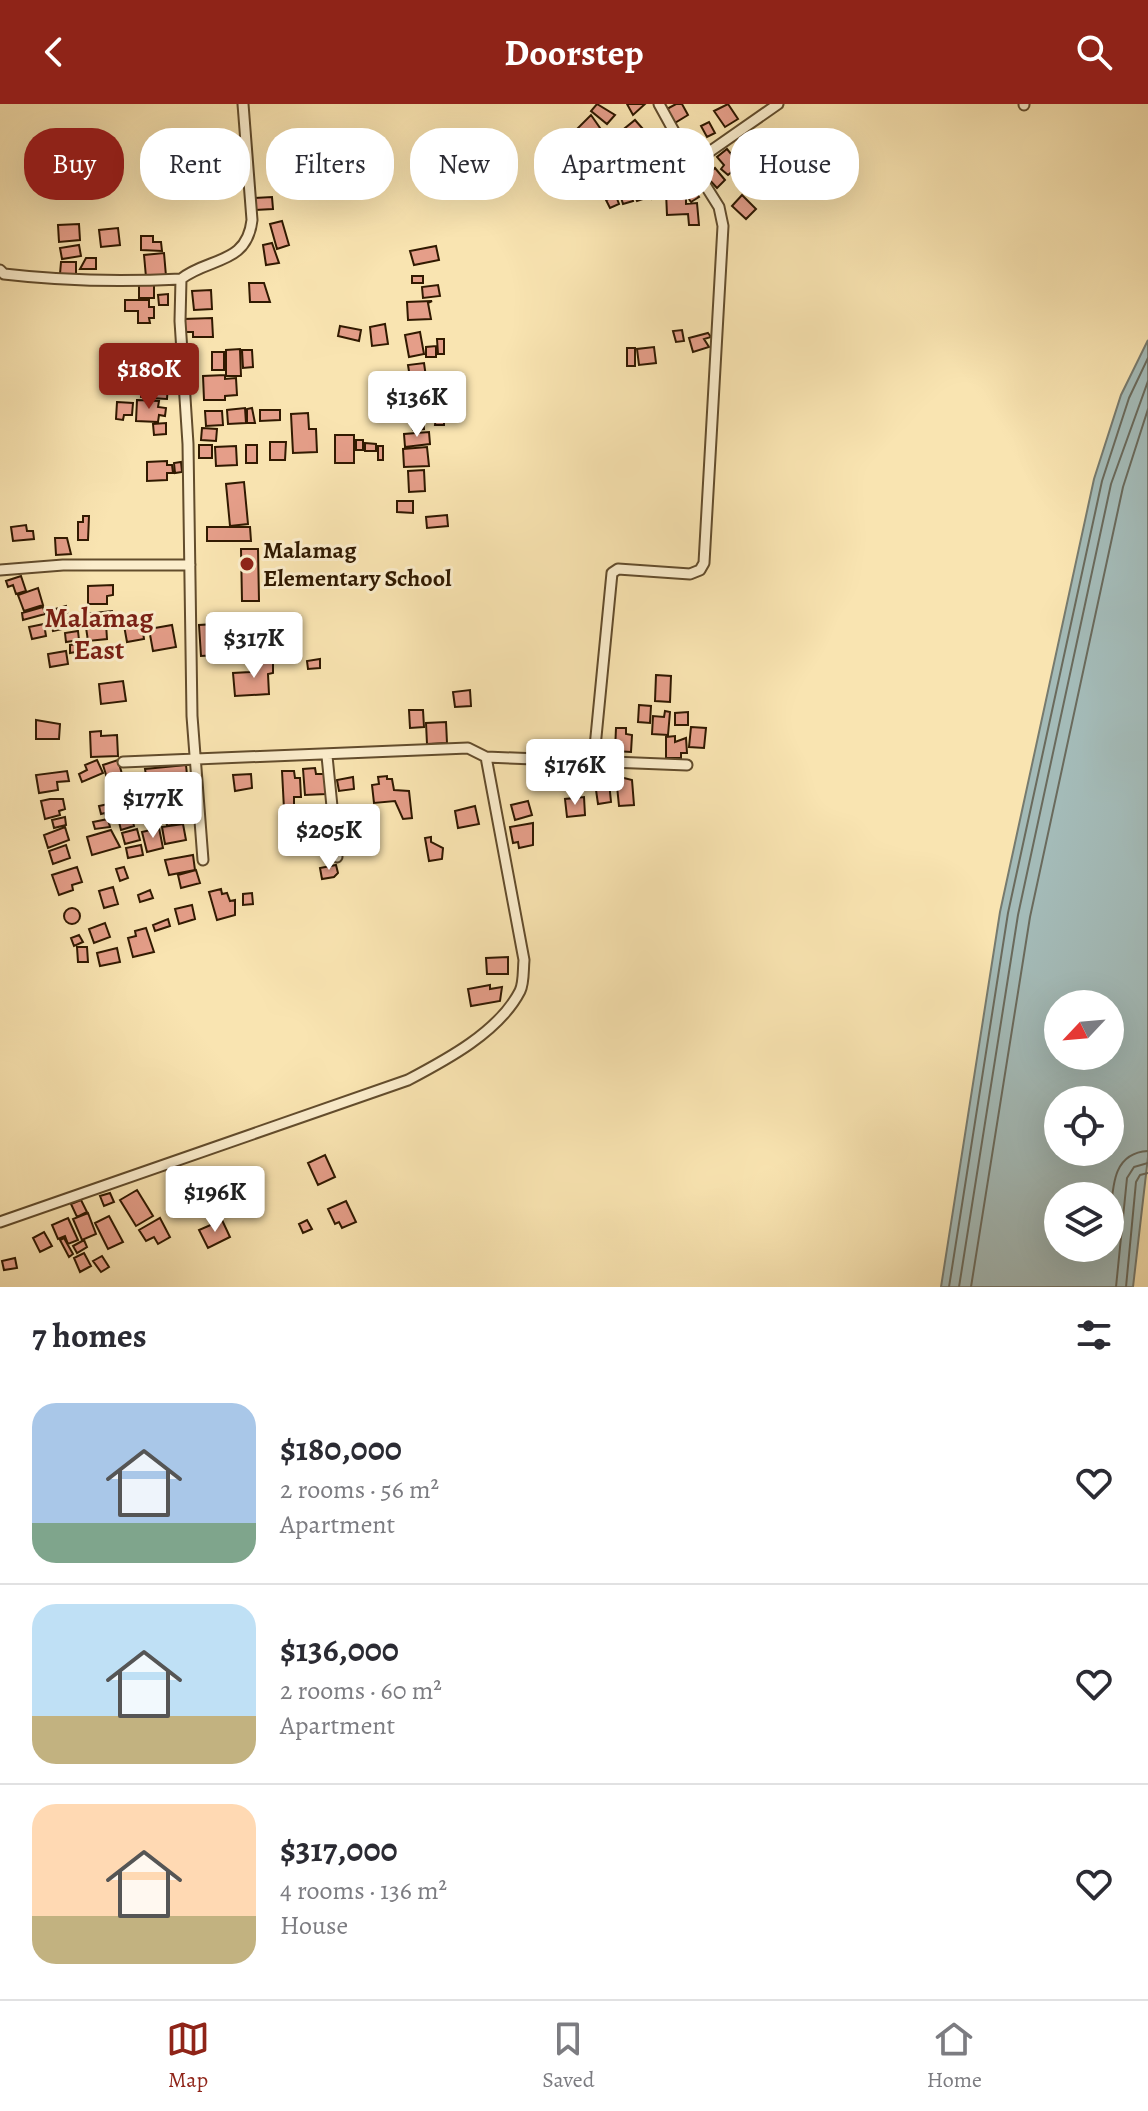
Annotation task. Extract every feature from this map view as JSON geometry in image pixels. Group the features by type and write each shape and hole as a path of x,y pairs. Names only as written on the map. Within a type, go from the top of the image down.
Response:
{"street":[{"path":"0,270 4,274 70,280 181,279 241,249 250,237 252,220 243,104"},
{"path":"659,104 672,128"},
{"path":"714,149 778,104"},
{"path":"582,759 595,747 608,585 612,573 618,569 690,574 700,570 704,563 723,226 714,199"},
{"path":"181,279 195,760 203,860"},
{"path":"0,570 63,565 190,565"},
{"path":"123,762 468,748 486,757 687,765"},
{"path":"327,756 337,857"},
{"path":"0,1222 408,1080 446,1060 503,1014 521,989 524,960 486,757"}],"water":[{"path":"1148,340 1148,1157 1133,1287 941,1287 1000,912 1094,479 1121,395"}],"building":[{"path":"597,104 615,115 607,124 591,111"},
{"path":"627,104 645,104 633,115"},
{"path":"682,104 688,115 673,124 665,110"},
{"path":"728,104 738,119 725,127 714,111"},
{"path":"591,115 600,128 578,128"},
{"path":"635,120 642,128 625,128"},
{"path":"709,122 712,128 702,128"},
{"path":"727,149 730,153 728,175 721,169 724,165 717,157"},
{"path":"714,169 725,180 717,188 714,185"},
{"path":"254,198 272,200 273,209 255,210"},
{"path":"606,200 618,200 619,204 610,208"},
{"path":"666,200 697,203 699,225 689,225 688,214 667,215"},
{"path":"737,200 747,200 756,209 746,219 732,206"},
{"path":"282,221 289,245 277,249 270,224"},
{"path":"79,224 80,240 59,242 58,225"},
{"path":"118,228 120,245 101,247 99,230"},
{"path":"141,236 153,236 153,242 161,242 162,251 141,250"},
{"path":"272,243 279,263 266,265 263,245"},
{"path":"79,245 81,256 62,259 60,248"},
{"path":"436,246 439,260 414,265 410,251"},
{"path":"164,253 166,276 146,277 144,255"},
{"path":"86,258 96,258 96,269 80,269"},
{"path":"61,262 76,262 76,274 60,274"},
{"path":"412,276 423,276 423,283 412,283"},
{"path":"249,283 264,283 270,302 250,302"},
{"path":"139,284 154,285 154,298 139,298"},
{"path":"438,285 440,296 423,298 422,287"},
{"path":"211,290 212,309 194,310 192,291"},
{"path":"168,294 168,305 159,305 158,295"},
{"path":"125,300 149,300 149,307 154,307 154,318 149,318 150,323 138,323 138,311 125,311"},
{"path":"432,301 428,303 431,319 408,320 407,302"},
{"path":"212,318 213,337 193,337 193,332 185,332 184,319"},
{"path":"385,324 388,344 372,346 370,327"},
{"path":"340,326 361,330 359,341 338,336"},
{"path":"682,330 684,341 676,342 673,331"},
{"path":"420,332 424,354 409,357 405,335"},
{"path":"708,333 711,337 704,339 709,347 693,352 689,338"},
{"path":"437,339 444,339 444,354 438,354"},
{"path":"436,346 436,357 426,357 426,347"},
{"path":"654,347 656,363 639,365 637,349"},
{"path":"627,348 635,348 635,366 627,366"},
{"path":"240,349 241,376 226,376 226,350"},
{"path":"242,350 252,350 253,367 243,368"},
{"path":"212,352 224,352 224,370 212,370"},
{"path":"157,353 153,371 132,374 132,354"},
{"path":"424,363 426,377 410,378 408,365"},
{"path":"225,375 225,379 236,378 237,395 225,396 225,400 204,400 203,376"},
{"path":"411,382 419,382 418,391 410,391"},
{"path":"142,383 149,383 148,398 141,397"},
{"path":"152,384 168,385 167,399 151,398"},
{"path":"429,385 451,385 451,399 429,399"},
{"path":"401,398 419,398 418,407 401,407"},
{"path":"137,400 159,401 158,407 166,408 165,416 159,415 158,422 136,421"},
{"path":"117,402 133,403 132,415 124,415 123,420 116,419"},
{"path":"245,408 246,423 228,424 227,410"},
{"path":"252,408 255,423 247,423 247,409"},
{"path":"260,410 280,410 280,420 260,421"},
{"path":"205,411 222,411 223,425 206,426"},
{"path":"308,413 309,429 316,429 317,452 293,453 291,414"},
{"path":"436,416 444,417 444,425 435,425"},
{"path":"423,417 424,429 413,430 408,418"},
{"path":"166,423 166,434 154,435 153,424"},
{"path":"202,428 217,429 216,441 201,440"},
{"path":"429,432 430,444 405,447 404,434"},
{"path":"335,435 354,435 354,463 335,463"},
{"path":"356,440 363,440 363,450 356,450"},
{"path":"270,442 286,442 285,460 270,460"},
{"path":"365,443 376,444 376,451 365,451"},
{"path":"199,445 212,445 212,458 199,458"},
{"path":"246,445 257,445 257,463 246,463"},
{"path":"236,446 237,465 216,466 215,447"},
{"path":"378,446 383,446 383,460 378,460"},
{"path":"427,447 429,466 404,467 403,449"},
{"path":"167,461 167,465 172,465 173,473 167,473 167,480 147,481 147,462"},
{"path":"181,462 182,472 175,473 174,463"},
{"path":"424,470 425,491 409,492 408,471"},
{"path":"244,482 248,524 230,526 226,484"},
{"path":"397,501 413,501 413,513 397,512"},
{"path":"447,515 448,526 427,528 426,517"},
{"path":"83,516 89,516 88,540 78,540 78,522 83,522"},
{"path":"26,525 27,531 33,531 34,539 13,541 11,527"},
{"path":"207,527 250,527 251,541 207,541"},
{"path":"55,538 67,538 71,554 56,555"},
{"path":"241,549 258,549 259,601 242,601"},
{"path":"21,576 26,591 16,594 13,585 8,587 6,581"},
{"path":"113,585 113,595 107,596 107,604 88,604 88,586"},
{"path":"38,588 43,605 24,611 18,595"},
{"path":"66,606 71,627 53,631 48,611"},
{"path":"43,607 45,614 23,620 22,613"},
{"path":"112,611 113,622 106,623 107,639 88,641 84,614"},
{"path":"141,618 144,639 127,642 123,620"},
{"path":"251,622 253,653 201,656 199,625"},
{"path":"44,624 46,636 32,639 29,627"},
{"path":"172,625 176,647 153,651 149,629"},
{"path":"279,628 282,651 258,654 256,631"},
{"path":"78,631 79,640 66,642 65,633"},
{"path":"80,644 81,651 70,653 70,645"},
{"path":"66,651 68,664 50,667 48,654"},
{"path":"320,659 320,668 308,669 307,661"},
{"path":"273,661 273,673 268,674 269,694 235,696 233,673 250,672 250,662"},
{"path":"656,675 671,676 670,702 655,701"},
{"path":"123,681 126,701 101,704 99,684"},
{"path":"470,690 471,706 455,707 453,692"},
{"path":"639,705 651,706 650,723 638,722"},
{"path":"409,710 423,710 424,727 410,728"},
{"path":"665,711 670,712 668,735 652,734 653,716 664,717"},
{"path":"688,712 688,725 675,725 675,713"},
{"path":"36,720 60,724 59,739 36,739"},
{"path":"446,722 447,743 427,744 426,723"},
{"path":"691,727 706,728 704,748 689,747"},
{"path":"616,728 626,728 626,734 632,735 631,752 615,751"},
{"path":"101,731 101,736 117,735 118,756 91,757 90,732"},
{"path":"675,736 675,742 686,738 687,753 681,753 681,758 666,758 666,737"},
{"path":"97,760 103,773 82,782 79,774 87,770 85,765"},
{"path":"118,760 122,774 107,778 103,765"},
{"path":"186,765 188,785 159,789 158,781 147,782 145,769"},
{"path":"315,768 316,774 324,774 326,794 305,795 303,769"},
{"path":"67,771 69,781 57,782 58,790 39,793 36,775"},
{"path":"282,771 294,771 295,778 300,778 301,797 294,797 294,809 284,809"},
{"path":"251,774 252,788 235,791 233,775"},
{"path":"387,776 387,779 392,779 394,790 409,791 412,818 403,819 395,801 374,803 372,785 379,784 378,777"},
{"path":"616,776 632,780 634,805 619,806"},
{"path":"353,777 354,789 339,791 337,780"},
{"path":"609,782 611,802 598,804 595,783"},
{"path":"176,789 179,809 166,812 162,792"},
{"path":"584,797 585,815 567,817 565,799"},
{"path":"63,799 65,809 59,811 60,815 45,819 41,801"},
{"path":"528,801 532,815 515,820 511,805"},
{"path":"113,803 116,815 106,817 105,813 101,814 99,806"},
{"path":"475,806 479,824 458,828 455,811"},
{"path":"185,810 186,815 179,816 181,823 167,826 165,813"},
{"path":"131,814 134,826 121,830 118,818"},
{"path":"65,817 66,825 54,828 52,820"},
{"path":"108,819 110,827 95,829 93,822"},
{"path":"533,823 533,845 519,848 518,842 513,843 510,827"},
{"path":"183,824 186,840 165,844 162,827"},
{"path":"65,827 69,840 48,848 44,835"},
{"path":"159,828 163,848 147,852 142,832"},
{"path":"137,829 140,840 125,844 122,833"},
{"path":"111,830 120,847 92,855 87,837"},
{"path":"325,831 322,843 313,844 311,832"},
{"path":"304,834 311,841 304,848 297,841"},
{"path":"431,837 431,842 443,848 442,859 429,861 425,838"},
{"path":"66,845 70,858 53,864 49,851"},
{"path":"141,845 143,855 128,858 126,848"},
{"path":"193,855 195,870 169,875 165,860"},
{"path":"336,865 338,873 334,877 322,879 320,868"},
{"path":"77,867 82,882 72,885 73,890 59,895 52,875"},
{"path":"124,867 128,878 120,881 116,869"},
{"path":"196,870 200,883 181,888 178,875"},
{"path":"113,887 118,904 104,908 99,891"},
{"path":"221,889 230,901 235,900 235,915 217,920 209,892"},
{"path":"150,890 153,898 140,902 138,895"},
{"path":"252,893 253,904 243,905 243,894"},
{"path":"192,905 195,919 179,924 175,909"},
{"path":"69,908 75,908 80,916 78,922 69,924 64,919 64,913"},
{"path":"168,919 170,926 155,931 153,925"},
{"path":"105,923 110,937 94,943 89,929"},
{"path":"146,928 154,952 133,957 128,938 136,936 135,931"},
{"path":"79,935 83,942 74,946 71,938"},
{"path":"77,947 87,947 88,962 78,962"},
{"path":"117,948 120,962 100,966 97,953"},
{"path":"508,957 508,974 487,974 486,958"},
{"path":"490,985 490,989 502,987 500,1001 471,1006 468,989"},
{"path":"325,1155 335,1177 318,1185 308,1163"},
{"path":"189,1175 198,1194 178,1202 170,1183"},
{"path":"232,1179 237,1192 221,1198 216,1185"},
{"path":"137,1190 153,1216 136,1226 120,1200"},
{"path":"110,1193 114,1202 104,1206 100,1196"},
{"path":"233,1194 240,1209 228,1214 222,1199"},
{"path":"81,1200 87,1212 77,1217 71,1204"},
{"path":"346,1201 356,1222 342,1228 339,1222 335,1224 328,1209"},
{"path":"88,1213 96,1234 82,1240 73,1219"},
{"path":"109,1216 123,1242 108,1249 95,1223"},
{"path":"68,1218 78,1240 68,1244 65,1236 58,1239 52,1225"},
{"path":"160,1218 170,1237 158,1244 154,1237 146,1241 139,1230"},
{"path":"222,1220 230,1237 208,1248 199,1230"},
{"path":"307,1220 312,1229 303,1233 299,1224"},
{"path":"44,1232 52,1246 40,1252 33,1238"},
{"path":"64,1238 73,1254 69,1257 60,1240"},
{"path":"84,1240 87,1247 77,1253 73,1246"},
{"path":"84,1253 91,1266 80,1272 74,1258"},
{"path":"102,1256 109,1267 101,1272 93,1261"},
{"path":"15,1258 17,1268 4,1270 2,1261"}],"place":[{"name":"Malamag Elementary School","path":"247,564"}],"district":[{"name":"Malamag East","path":"99,634"}]}
